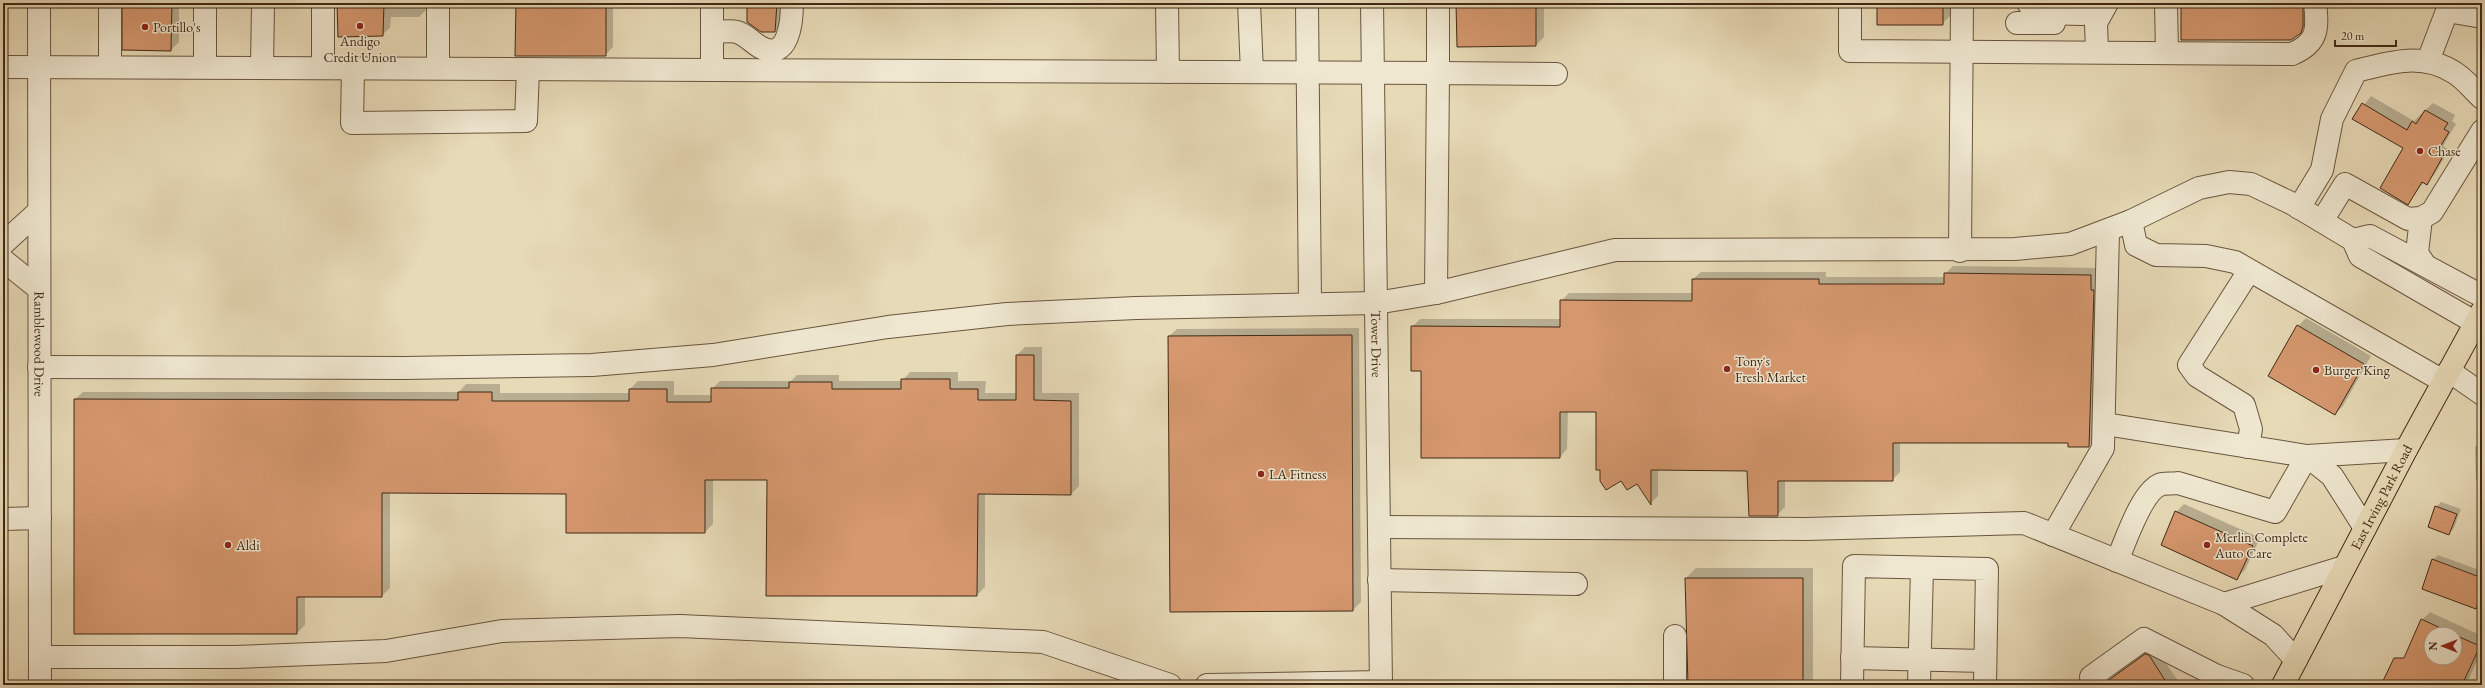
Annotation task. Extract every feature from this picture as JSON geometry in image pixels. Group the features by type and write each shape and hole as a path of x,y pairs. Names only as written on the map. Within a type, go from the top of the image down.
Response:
{"main road":[{"name":"East Irving Park Road","path":"2283,685 2406,450 2479,317"}],"street":[{"name":"Ramblewood Drive","path":"39,3 40,685"},
{"path":"110,3 110,67"},
{"path":"195,3 200,67"},
{"path":"200,67 205,3"},
{"path":"262,68 263,3"},
{"path":"323,3 323,68"},
{"path":"438,3 438,68"},
{"path":"712,3 712,70"},
{"path":"712,32 737,32 762,48 771,50 780,48 788,39 792,3"},
{"path":"1167,3 1168,72"},
{"path":"1249,3 1252,72"},
{"path":"1308,3 1310,304"},
{"name":"Tower Drive","path":"1372,3 1381,684"},
{"path":"1436,293 1438,3"},
{"path":"1850,3 1850,51 2292,54 2306,48 2314,37 2316,18 2315,3"},
{"path":"1960,251 1962,3"},
{"path":"2028,3 2036,13 2096,13"},
{"path":"2017,52 2017,13 2096,13 2107,3"},
{"path":"2166,3 2167,53"},
{"path":"2428,61 2447,7 2482,17"},
{"path":"2096,13 2097,52"},
{"path":"2299,208 2322,170 2332,119 2356,71 2396,60 2428,61 2454,73 2482,98"},
{"path":"3,66 1556,74"},
{"path":"353,68 352,123 526,121 528,69"},
{"path":"2322,170 2408,219 2421,218 2432,212 2482,131"},
{"path":"40,367 404,368 592,365 713,355 888,327 1007,314 1136,308 1376,303 1436,293 1615,250 1960,251 2016,249 2070,244 2108,231 2199,188 2229,182 2251,184 2299,208 2353,240 2360,256 2479,317"},
{"path":"2322,221 2345,184"},
{"path":"3,244 39,211"},
{"path":"2421,218 2417,253 2425,265"},
{"path":"2131,221 2136,245 2156,255 2206,256 2235,262 2482,394"},
{"path":"2052,535 2103,448 2105,424 2108,231"},
{"path":"2353,240 2370,236 2482,296"},
{"path":"3,260 40,289"},
{"path":"2248,447 2252,429 2244,404 2197,376 2189,365 2250,271"},
{"path":"2105,424 2307,456 2406,450"},
{"path":"2307,456 2332,476 2365,528"},
{"path":"2117,561 2143,502 2150,492 2161,484 2178,483 2275,512 2307,456"},
{"path":"3,518 40,518"},
{"path":"1379,527 1806,529 2024,523 2224,604 2273,635 2296,660"},
{"path":"1852,685 1854,566 1987,569 1985,685"},
{"path":"1919,685 1922,568"},
{"path":"2224,604 2344,568"},
{"path":"1380,580 1576,584"},
{"path":"40,657 235,657 386,651 502,630 680,626 1044,642 1170,685"},
{"path":"1675,636 1675,685"},
{"path":"2096,685 2091,677 2144,639 2215,680 2243,685"},
{"path":"1852,658 1985,661"},
{"path":"1206,685 1381,684"}],"building":[{"name":"Portillo's","path":"122,3 172,3 171,51 122,50"},
{"name":"Andigo Credit Union","path":"337,3 384,3 383,36 338,37"},
{"path":"516,3 606,3 606,56 515,56"},
{"path":"747,3 777,3 775,32 761,32 747,22"},
{"path":"1456,3 1536,3 1536,46 1457,47"},
{"path":"1877,3 1943,3 1943,25 1877,25"},
{"path":"2181,3 2303,3 2303,26 2301,33 2291,40 2181,40"},
{"name":"Chase","path":"2362,103 2407,130 2412,121 2416,124 2425,110 2448,123 2444,129 2449,132 2436,154 2442,158 2427,185 2422,182 2408,205 2380,188 2403,148 2352,119"},
{"path":"1944,273 2091,275 2091,290 2094,290 2089,447 2068,447 2068,443 1893,443 1893,481 1778,481 1778,516 1749,516 1747,471 1651,470 1651,505 1637,484 1627,490 1621,481 1606,490 1600,481 1600,470 1596,470 1596,412 1560,412 1560,458 1421,458 1421,371 1411,371 1411,326 1560,327 1560,300 1692,301 1692,279 1819,279 1819,284 1944,284"},
{"name":"Burger King","path":"2297,325 2364,364 2335,415 2268,376"},
{"name":"LA Fitness","path":"1352,335 1353,611 1170,612 1168,336"},
{"path":"1016,355 1034,355 1034,400 1071,401 1071,495 978,494 977,596 766,596 767,480 705,480 705,533 566,533 566,494 382,493 382,597 297,597 297,634 74,634 74,399 458,400 458,392 492,392 492,401 629,401 629,389 667,389 667,402 711,402 711,388 789,388 789,382 832,382 832,389 901,389 901,379 950,379 950,389 978,389 978,400 1016,400"},
{"path":"2435,506 2457,514 2449,535 2428,527"},
{"name":"Merlin Complete Auto Care","path":"2175,511 2253,546 2237,580 2161,545"},
{"path":"2432,559 2482,578 2482,592 2476,609 2422,589"},
{"path":"1685,578 1803,578 1803,685 1688,685"},
{"path":"2421,619 2436,626 2423,626 2423,666 2463,666 2463,639 2480,646 2462,685 2381,685 2394,658 2404,658"},
{"path":"2145,654 2149,655 2168,685 2112,685 2109,680"}],"place":[{"name":"Andigo Credit Union","path":"360,26"},
{"name":"Portillo's","path":"145,27"},
{"name":"Chase","path":"2420,151"},
{"name":"Tony's Fresh Market","path":"1727,369"},
{"name":"Burger King","path":"2316,370"},
{"name":"LA Fitness","path":"1261,474"},
{"name":"Aldi","path":"228,545"},
{"name":"Merlin Complete Auto Care","path":"2207,545"}]}
